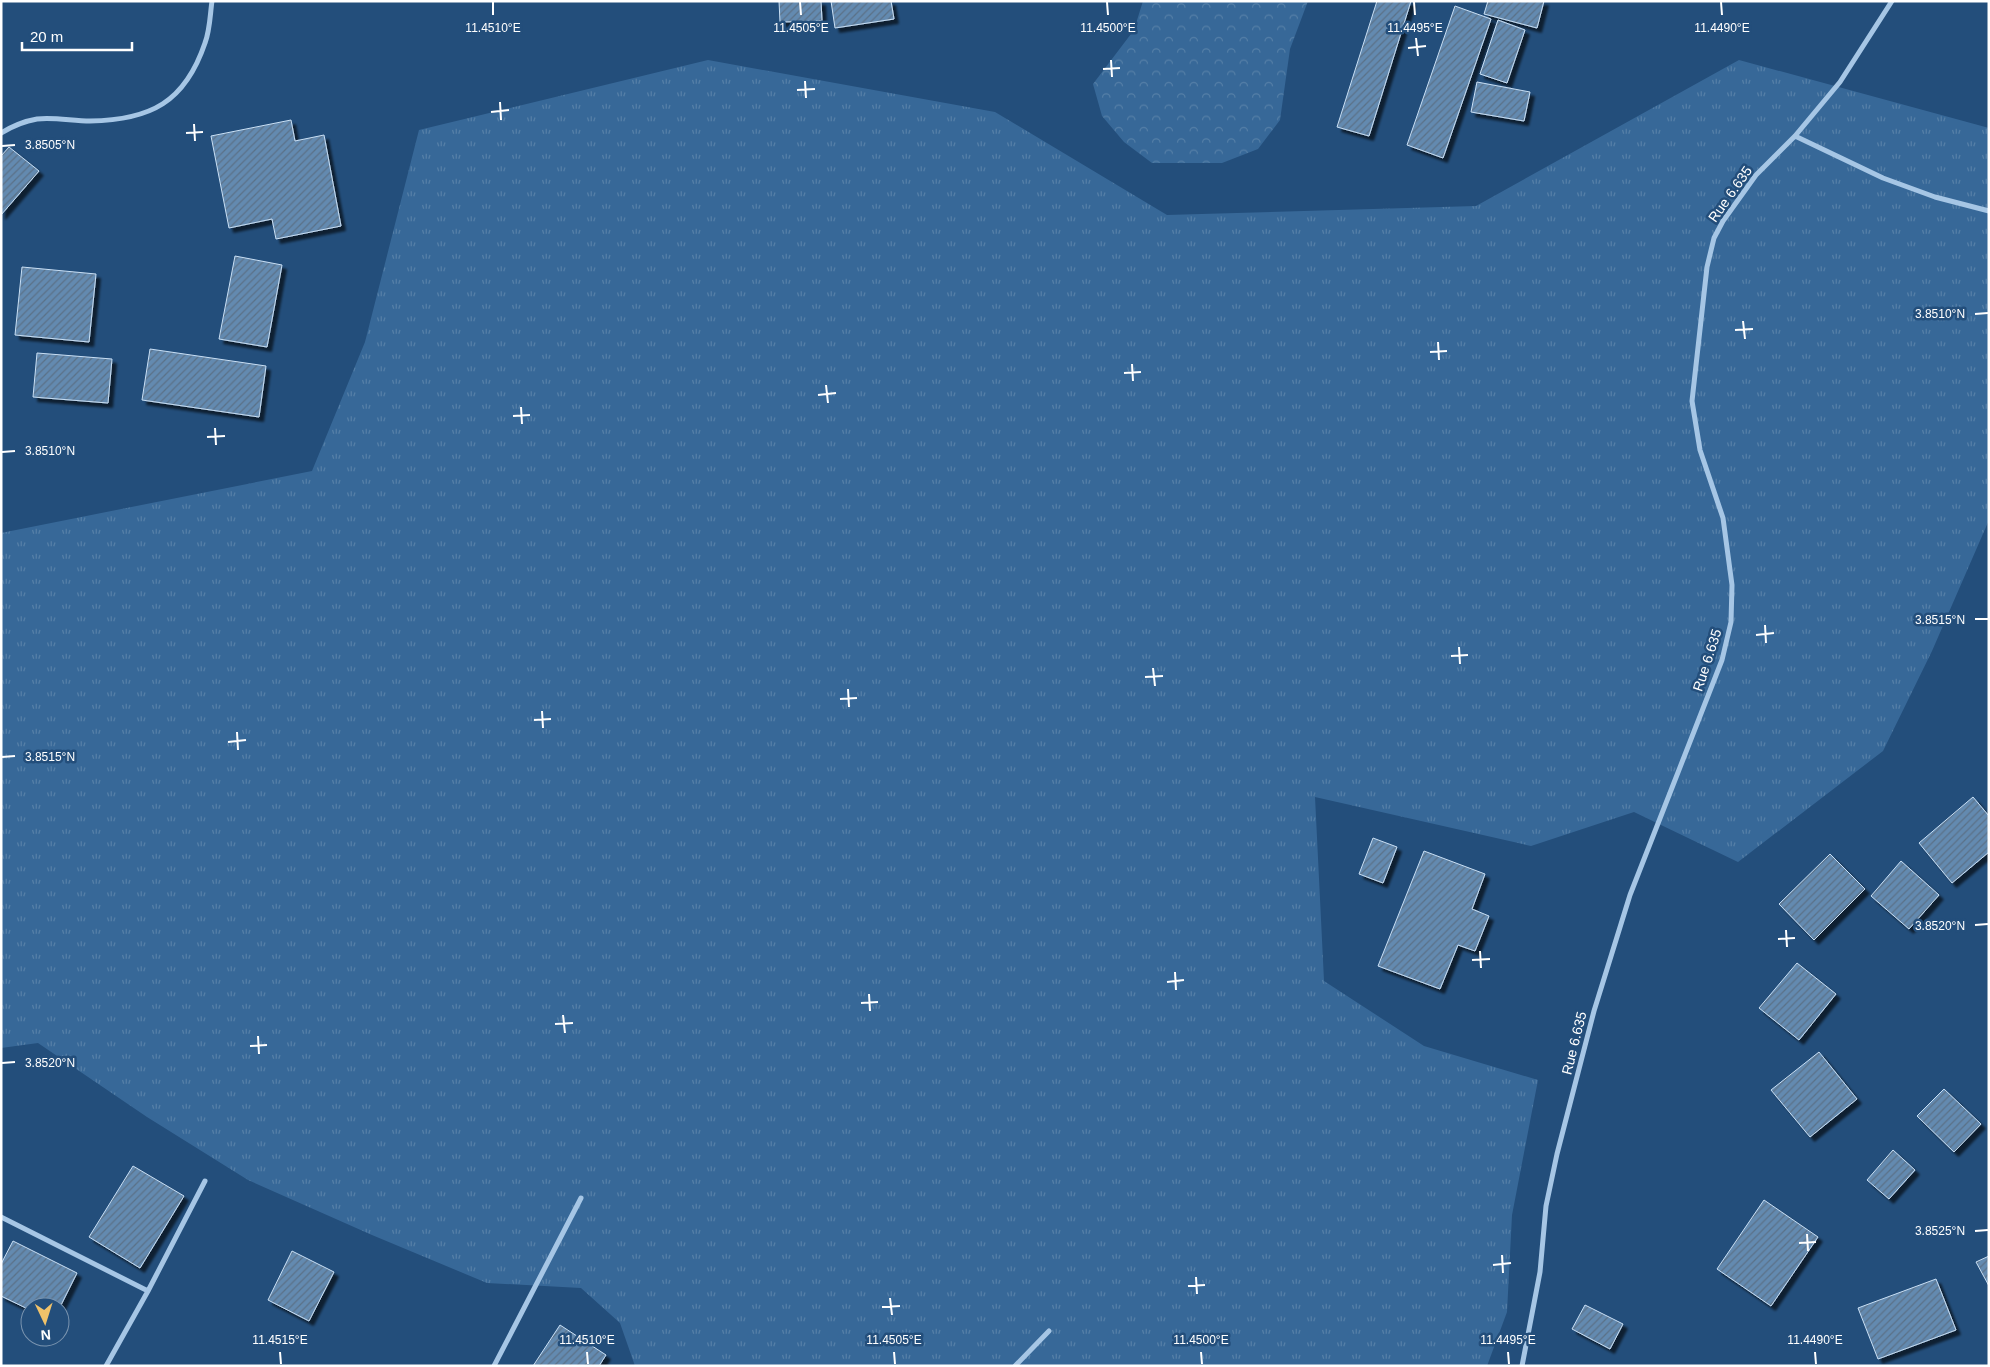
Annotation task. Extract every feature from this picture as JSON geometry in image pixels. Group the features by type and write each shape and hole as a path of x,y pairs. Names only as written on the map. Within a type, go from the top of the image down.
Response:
{"street":[{"path":"1,133 36,119 91,121 129,117 154,110 170,100 192,75 206,41 212,1"},
{"name":"Rue 6.635","path":"1522,1366 1540,1272 1546,1206 1557,1154 1594,1011 1630,895 1722,660 1731,622 1732,585 1723,518 1700,450 1692,401 1707,267 1714,238 1723,221 1756,175 1795,136 1840,82 1892,1"},
{"path":"1795,136 1883,178 1936,197 1989,211"},
{"path":"106,1366 148,1291 205,1181"},
{"path":"494,1366 580,1198"},
{"path":"1,1217 148,1291"},
{"path":"1015,1366 1049,1331"}],"green space":[{"path":"1143,1 1308,1 1290,49 1280,120 1258,149 1222,163 1152,163 1124,142 1102,116 1093,84 1134,30"},
{"path":"708,60 995,112 1167,215 1476,206 1739,60 1989,128 1989,520 1932,651 1883,751 1738,862 1634,812 1531,846 1315,797 1324,981 1424,1046 1538,1080 1512,1215 1507,1312 1487,1366 635,1366 620,1323 581,1288 487,1283 248,1180 147,1117 38,1043 1,1048 1,533 312,471 365,342 419,130"}],"building":[{"path":"779,1 821,1 822,21 780,22"},
{"path":"831,1 891,1 894,19 835,28"},
{"path":"1377,1 1411,1 1369,136 1337,127"},
{"path":"1488,1 1544,1 1537,28 1484,14"},
{"path":"1455,6 1491,19 1443,158 1407,145"},
{"path":"1498,20 1525,30 1507,83 1480,74"},
{"path":"1477,82 1530,92 1524,121 1471,112"},
{"path":"291,120 295,141 324,135 341,226 276,239 272,219 229,228 211,136"},
{"path":"9,147 39,171 1,215 1,156"},
{"path":"235,256 282,265 267,347 219,339"},
{"path":"22,267 96,274 89,342 15,335"},
{"path":"150,349 266,366 259,417 142,400"},
{"path":"37,353 112,359 108,403 33,397"},
{"path":"1973,797 1989,816 1989,852 1952,883 1919,843"},
{"path":"1373,838 1397,847 1383,883 1359,874"},
{"path":"1424,851 1485,874 1472,909 1489,916 1475,951 1458,945 1440,989 1378,966"},
{"path":"1830,854 1865,889 1814,940 1779,904"},
{"path":"1901,861 1939,895 1909,929 1871,896"},
{"path":"1797,963 1836,994 1799,1040 1759,1008"},
{"path":"1819,1052 1857,1099 1810,1137 1771,1090"},
{"path":"1944,1089 1981,1124 1954,1152 1917,1116"},
{"path":"1893,1150 1915,1170 1889,1199 1867,1180"},
{"path":"133,1166 184,1196 140,1268 89,1237"},
{"path":"1764,1200 1818,1237 1771,1306 1717,1269"},
{"path":"13,1241 77,1273 65,1297 20,1297 20,1305 1,1296 1,1264"},
{"path":"292,1251 334,1272 309,1321 268,1300"},
{"path":"1989,1256 1989,1286 1976,1262"},
{"path":"1936,1279 1956,1330 1878,1359 1858,1308"},
{"path":"1585,1305 1623,1324 1610,1349 1572,1329"},
{"path":"560,1325 606,1355 599,1366 533,1366"}]}
